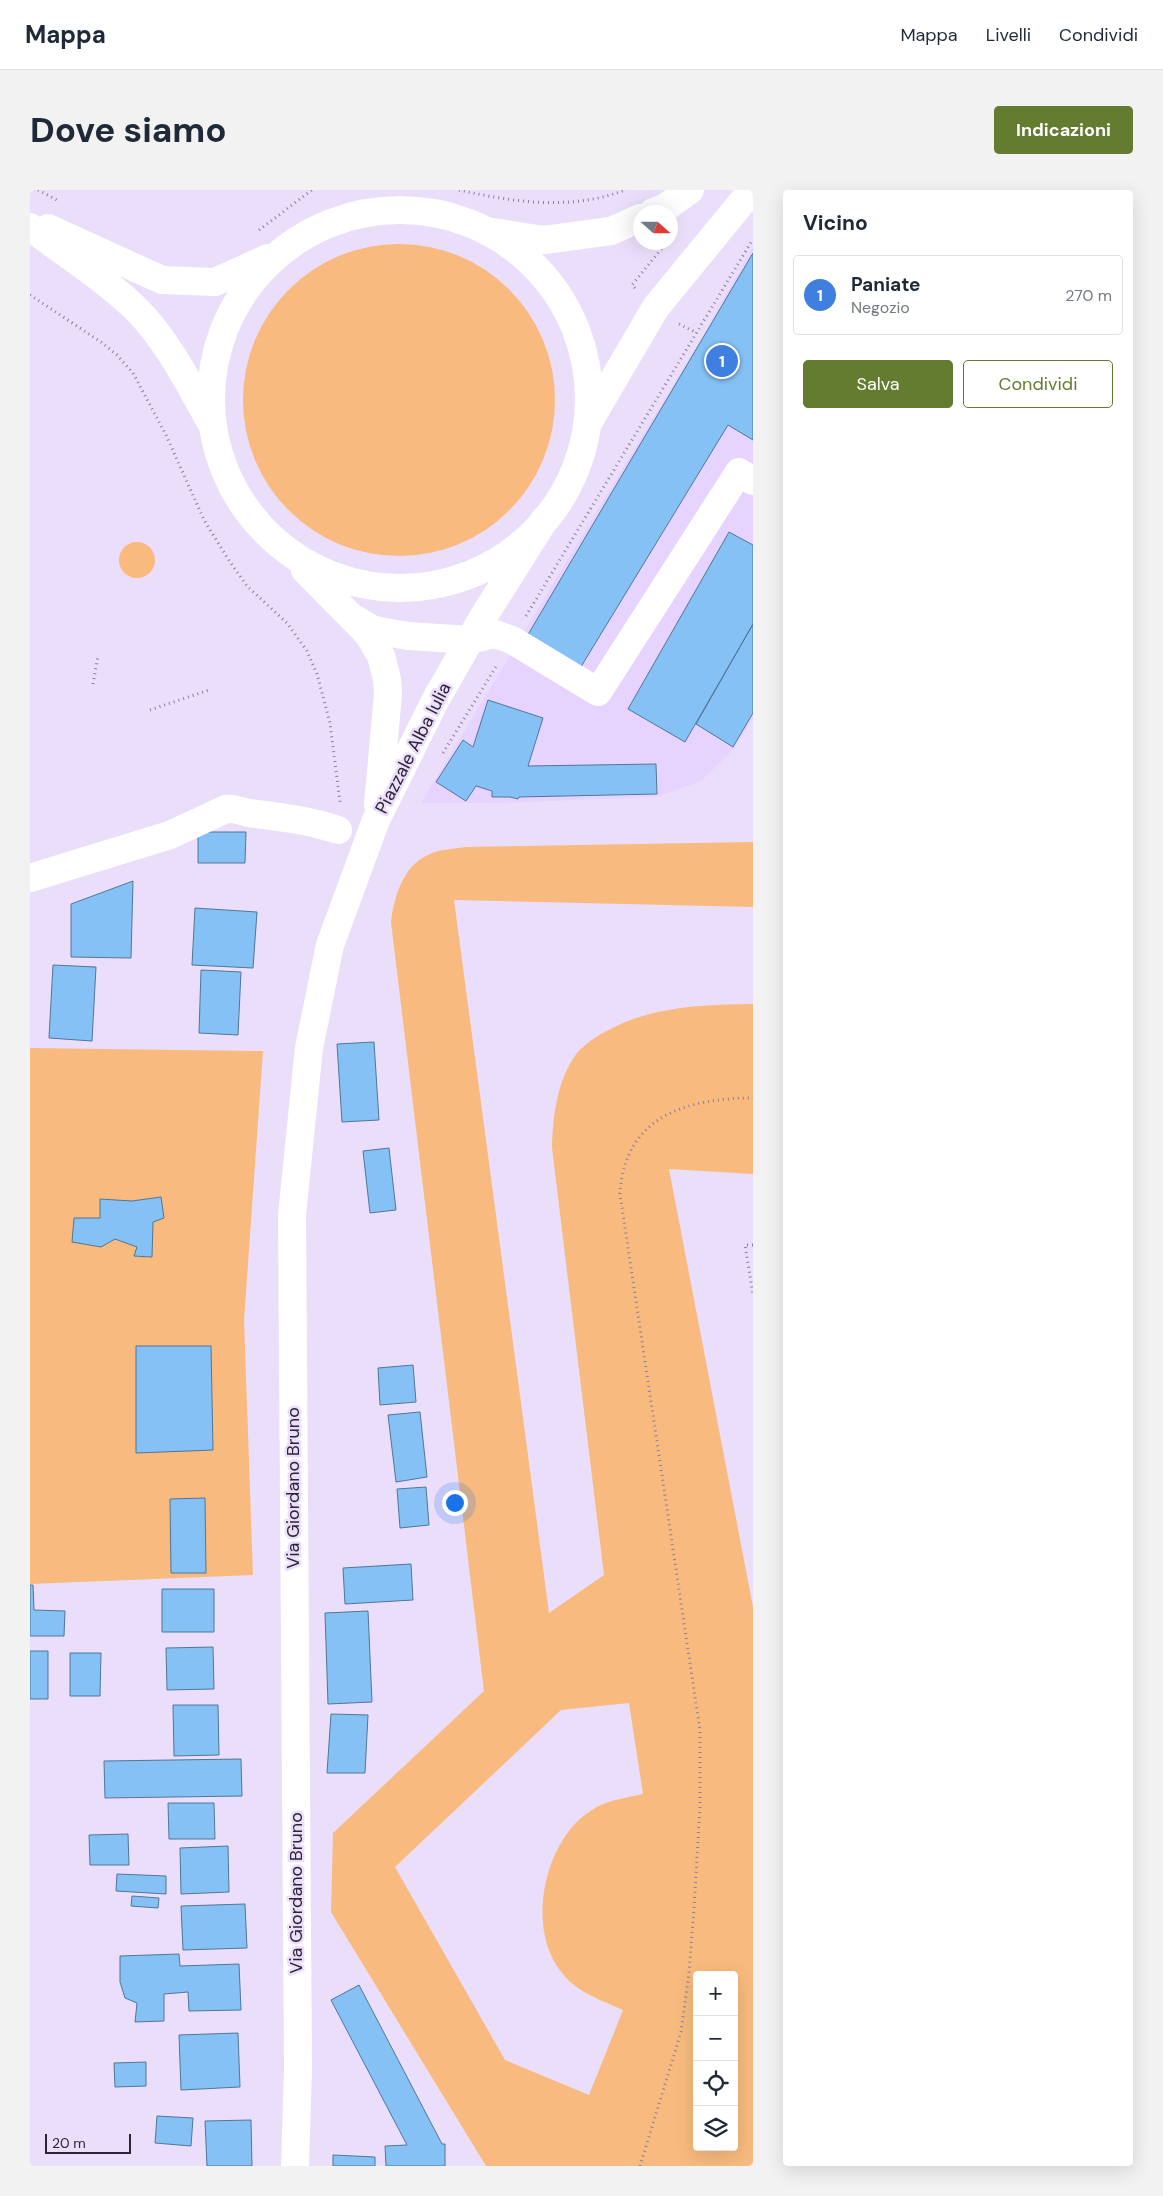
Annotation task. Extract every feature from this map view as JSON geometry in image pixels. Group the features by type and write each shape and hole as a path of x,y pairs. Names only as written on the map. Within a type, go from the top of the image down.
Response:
{"main road":[{"path":"669,205 690,190"},
{"path":"586,427 656,307 752,190"},
{"name":"Piazzale Alba Iulia","path":"406,210 441,215 485,230 512,247 535,268 555,292 571,319 582,349 588,395 586,427 581,452 572,476 560,499 545,519 436,699 376,820 388,694 387,679 376,646 355,619 268,534 248,511 232,485 220,457 213,427 212,386 223,333 249,286 277,254 310,233 335,222 359,215 406,210"},
{"path":"30,221 162,280 215,282 277,254"},
{"path":"485,230 544,240 611,230 633,221"},
{"path":"30,227 137,310 151,326 172,358 213,427"},
{"path":"355,619 383,633 470,640 495,634 512,640 598,692 739,472 753,481"},
{"name":"Piazzale Alba Iulia","path":"268,534 291,554 318,570 333,576 378,587 409,588 440,584 484,568 511,552 545,519"},
{"path":"30,878 170,835 226,809 236,808 248,812 300,819 338,830"},
{"name":"Via Giordano Bruno","path":"295,2166 298,2068 292,1216 309,1048 328,955 376,820"}],"path":[{"path":"38,190 63,202"},
{"path":"253,234 312,190"},
{"path":"459,190 509,201 557,203 611,195 625,190"},
{"path":"441,757 753,240"},
{"path":"30,295 101,342 117,355 133,373 162,428 204,520 247,586 287,623 307,652 316,674 330,723 340,796 338,830"},
{"path":"93,684 98,656"},
{"path":"150,710 209,690"},
{"path":"640,2166 681,2032 689,1973 694,1908 700,1806 700,1730 622,1204 621,1174 627,1157 645,1131 675,1109 704,1101 753,1098"},
{"path":"753,1245 745,1245 753,1295"}],"shaded area":[{"path":"399,244 429,247 473,262 498,279 520,301 537,326 543,340 552,370 555,400 552,430 537,474 520,499 498,521 473,538 459,544 429,553 399,556 369,553 325,538 300,521 278,499 261,474 255,460 246,430 243,400 246,370 261,326 278,301 300,279 325,262 339,256 369,247"},
{"path":"753,247 753,718 734,749 701,781 656,797 498,803 421,803 702,337"},
{"path":"137,542 149,548 155,560 149,572 137,578 125,572 119,560 125,548"},
{"path":"753,842 753,907 454,900 549,1613 604,1575 552,1148 555,1111 561,1086 570,1063 579,1050 598,1036 619,1025 656,1012 675,1009 713,1005 753,1004 753,1174 669,1169 753,1607 753,2166 486,2166 331,1912 333,1833 484,1691 391,922 398,892 407,873 421,859 434,852 465,847","holes":["629,1703 643,1794 604,1804 592,1810 575,1824 562,1842 552,1863 545,1886 544,1933 551,1955 562,1973 583,1991 623,2010 589,2095 505,2060 395,1867 561,1710"]},
{"path":"30,1048 263,1051 244,1320 253,1575 30,1584"}],"building":[{"path":"753,253 753,440 728,425 579,670 526,638"},
{"path":"729,532 753,545 753,624 685,742 628,709"},
{"path":"753,624 753,713 733,747 696,724"},
{"path":"488,700 543,718 528,766 656,764 657,794 519,797 518,799 492,797 492,791 476,786 466,801 436,782 463,740 473,747"},
{"path":"198,832 246,832 245,863 198,863"},
{"path":"133,881 131,958 71,957 71,904"},
{"path":"195,908 257,912 253,968 192,965"},
{"path":"53,965 96,967 92,1041 49,1038"},
{"path":"201,970 241,972 238,1035 199,1033"},
{"path":"374,1042 379,1120 342,1122 337,1044"},
{"path":"389,1148 396,1210 370,1213 363,1151"},
{"path":"161,1197 164,1218 153,1222 152,1257 134,1256 137,1247 115,1239 101,1247 72,1242 74,1218 100,1218 100,1199 132,1201"},
{"path":"136,1346 211,1346 213,1450 136,1453"},
{"path":"413,1365 416,1402 380,1405 378,1368"},
{"path":"420,1412 427,1477 396,1482 388,1415"},
{"path":"426,1487 429,1525 400,1528 397,1489"},
{"path":"205,1498 206,1573 171,1573 170,1499"},
{"path":"411,1564 413,1600 345,1604 343,1568"},
{"path":"30,1585 33,1585 34,1610 65,1611 64,1636 30,1636"},
{"path":"162,1589 214,1589 214,1632 162,1632"},
{"path":"368,1611 372,1702 328,1704 325,1613"},
{"path":"213,1647 214,1689 167,1690 166,1648"},
{"path":"30,1651 48,1651 48,1699 30,1699"},
{"path":"70,1653 101,1653 100,1696 70,1696"},
{"path":"173,1705 218,1705 219,1755 174,1756"},
{"path":"331,1714 368,1715 365,1773 327,1773"},
{"path":"241,1759 242,1796 105,1798 104,1761"},
{"path":"168,1803 214,1803 215,1839 169,1839"},
{"path":"128,1834 129,1865 90,1865 89,1835"},
{"path":"228,1846 229,1892 181,1894 180,1848"},
{"path":"117,1874 166,1876 166,1894 116,1891"},
{"path":"132,1896 159,1898 158,1908 131,1906"},
{"path":"245,1904 247,1948 183,1950 181,1906"},
{"path":"179,1954 180,1966 239,1964 241,2010 189,2011 188,1992 164,1994 164,2021 135,2022 137,2003 125,1998 120,1982 120,1956"},
{"path":"359,1985 442,2144 445,2144 445,2166 386,2166 385,2146 407,2145 331,2000"},
{"path":"238,2033 240,2087 181,2090 179,2035"},
{"path":"146,2062 146,2086 115,2087 114,2063"},
{"path":"157,2116 193,2118 191,2146 155,2143"},
{"path":"251,2120 252,2166 207,2166 205,2121"},
{"path":"333,2155 375,2157 375,2166 333,2166"}],"place":[{"name":"Paniate","path":"722,361"}]}
